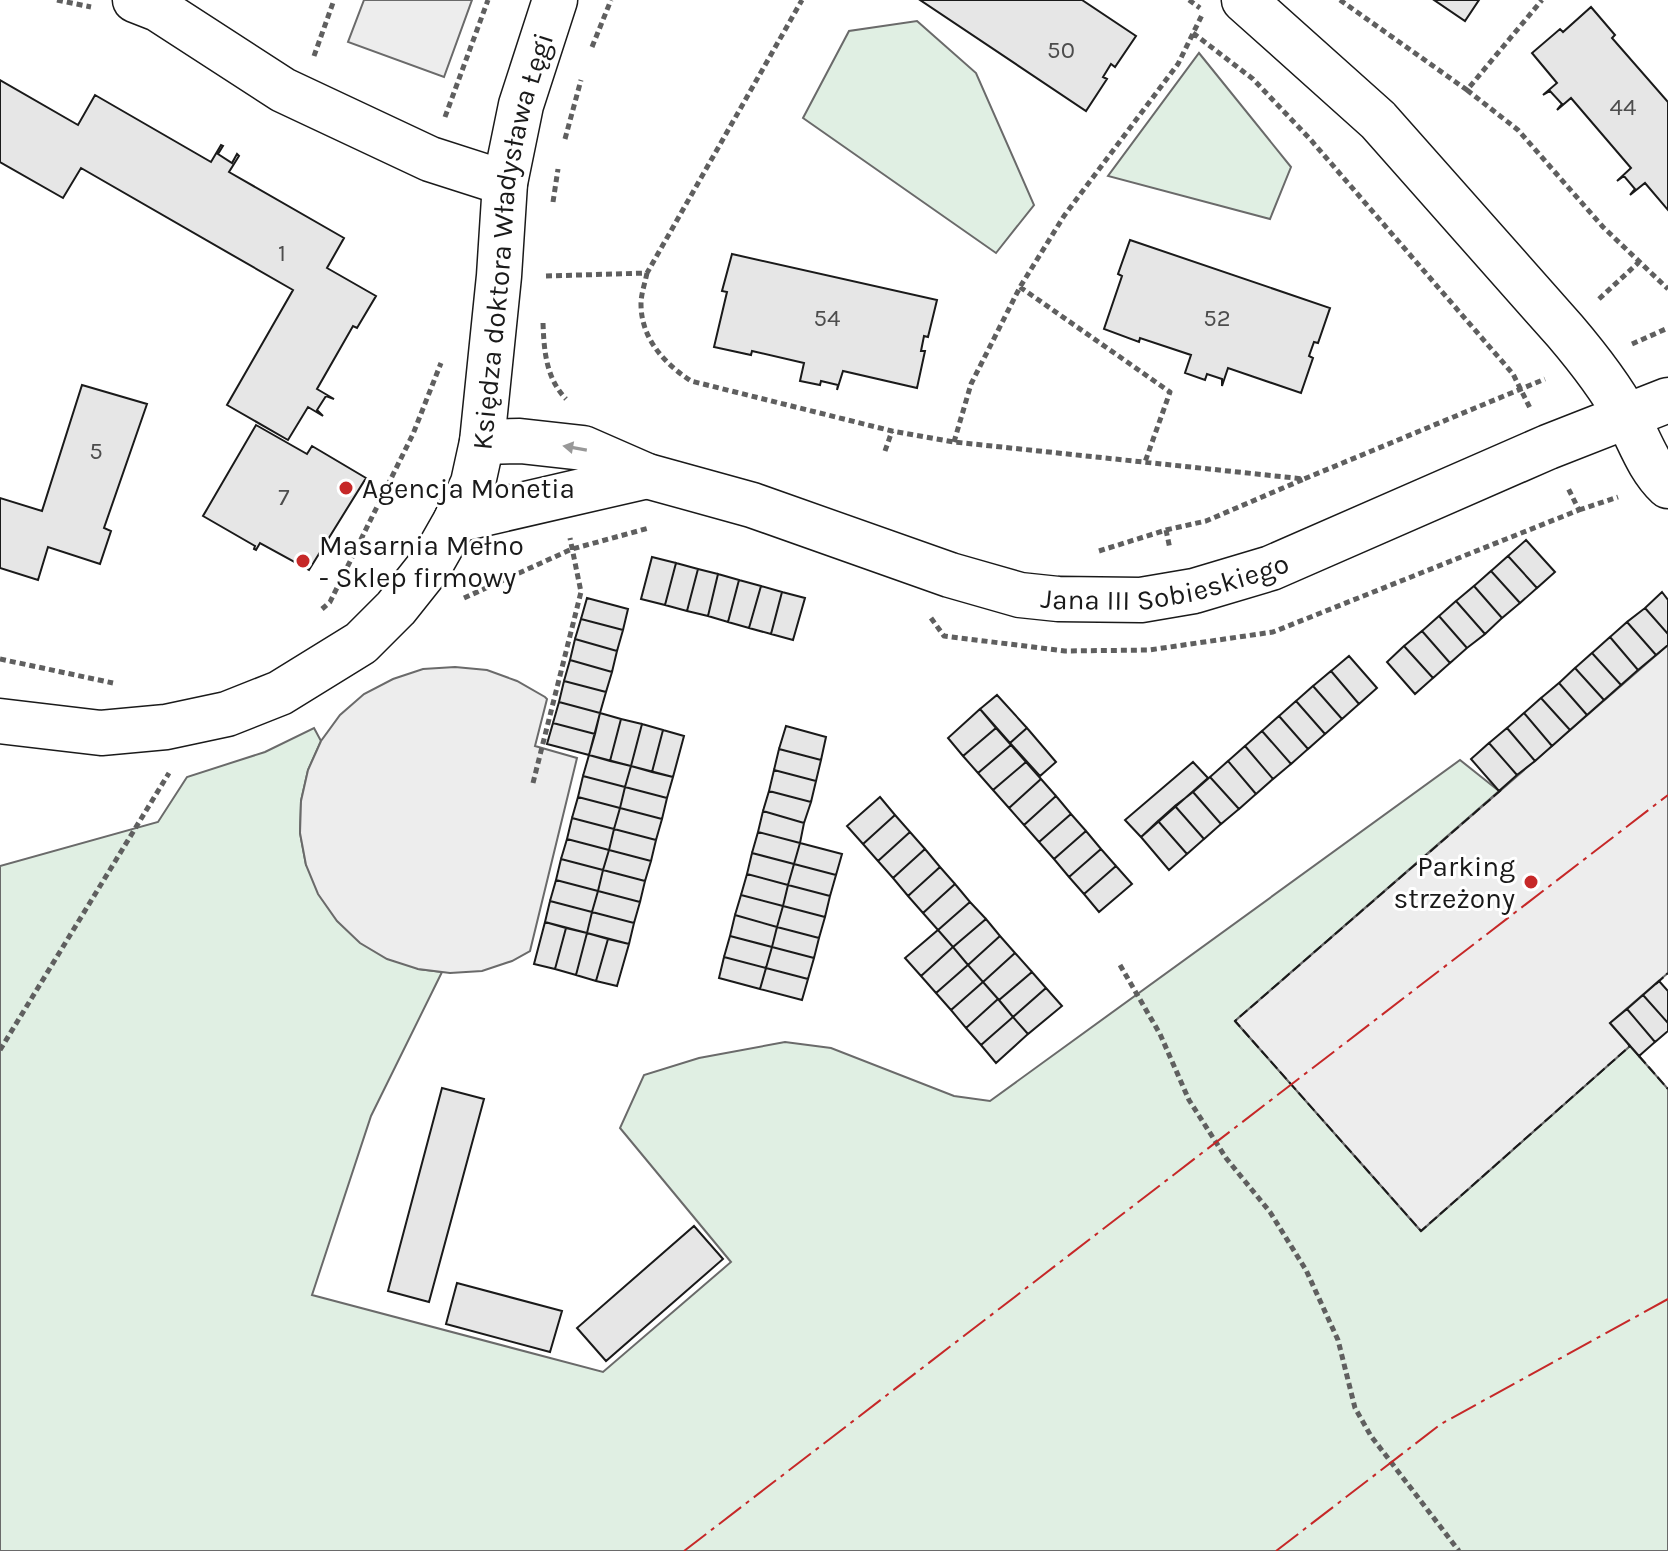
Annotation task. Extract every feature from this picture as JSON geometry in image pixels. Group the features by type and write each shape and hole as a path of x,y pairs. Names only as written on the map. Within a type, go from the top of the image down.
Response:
{"street":[{"name":"Księdza doktora Władysława Łęgi","path":"0,721 101,733 166,727 227,714 280,693 361,643 396,608 431,564 473,483 482,442 505,183 521,105 555,0"},
{"path":"1244,0 1378,120 1579,347 1626,416 1647,459 1668,486"},
{"path":"115,4 158,9 283,90 430,159 505,183"},
{"name":"Jana III Sobieskiego","path":"482,442 520,441 583,448 647,476 752,505 950,575 1020,595 1058,599 1141,600 1194,591 1271,568 1548,447 1668,400"},
{"path":"482,442 542,500"},
{"name":"Jana III Sobieskiego","path":"456,520 647,476"}],"path":[{"path":"57,0 115,4"},
{"path":"310,67 334,0"},
{"path":"442,126 488,0"},
{"path":"588,56 611,0"},
{"path":"802,0 647,273 641,304 645,326 654,347 671,367 691,381 892,431 954,442 1304,479"},
{"path":"954,442 971,384 1020,287 1064,216 1178,64 1210,0"},
{"path":"1340,0 1518,130 1603,227 1668,289"},
{"path":"1467,90 1542,0"},
{"path":"928,615 944,636 1065,651 1149,650 1273,632 1579,510 1513,374 1310,139 1253,79 1193,33"},
{"path":"561,151 584,70"},
{"path":"552,214 559,167"},
{"path":"1166,530 1206,521 1520,388 1579,347 1639,262"},
{"path":"571,276 647,273"},
{"path":"1020,287 1170,392 1145,462"},
{"path":"543,320 544,349 553,386 568,402"},
{"path":"1579,347 1668,328"},
{"path":"312,619 330,602 413,434 447,349"},
{"path":"885,451 892,431"},
{"path":"461,600 572,549 649,528"},
{"path":"533,783 581,592 572,549"},
{"path":"0,659 121,685"},
{"path":"0,1050 172,769"},
{"path":"1120,965 1160,1034 1189,1100 1226,1158 1270,1212 1306,1270 1338,1340 1355,1408 1380,1448 1459,1551"}],"green space":[{"path":"917,21 976,73 1034,205 996,253 803,118 849,31"},
{"path":"1199,53 1291,167 1270,219 1108,176"},
{"path":"314,728 321,741 308,770 301,801 300,833 306,865 418,969 442,972 371,1116 312,1295 603,1372 731,1262 620,1128 644,1075 699,1058 785,1042 831,1048 954,1096 990,1101 1460,760 1499,791 1235,1021 1421,1231 1630,1046 1668,1089 1668,1551 0,1551 0,866 158,822 187,777 265,752"}],"shaded area":[{"path":"364,0 472,0 444,77 348,42"},
{"name":"Parking strzeżony","path":"1668,645 1668,973 1610,1023 1630,1046 1421,1231 1235,1021"},
{"path":"455,667 487,670 517,681 545,697 535,746 577,758 530,951 482,971 450,973 418,969 387,959 360,943 337,921 318,894 306,865 300,833 301,801 308,770 321,741 340,715 364,694 393,679 423,669"}],"building":[{"path":"920,0 1082,0 1136,36 1115,67 1111,64 1103,77 1107,79 1086,111"},
{"path":"1434,0 1479,0 1465,21"},
{"path":"1591,7 1615,35 1612,38 1668,102 1668,210 1645,183 1630,195 1635,189 1624,176 1617,181 1631,168 1571,98 1557,110 1562,104 1550,91 1543,95 1557,83 1532,53 1560,29 1563,32"},
{"path":"0,80 78,125 95,95 211,162 221,145 218,154 232,163 237,154 239,156 229,172 344,238 327,268 376,296 357,328 353,326 317,389 334,399 326,396 317,410 323,416 308,407 288,440 227,405 293,290 81,168 63,198 0,162"},
{"path":"1130,240 1330,308 1318,343 1314,342 1309,356 1313,358 1301,393 1228,368 1222,386 1222,379 1207,374 1205,380 1185,373 1191,355 1140,338 1139,342 1104,329 1122,276 1118,274"},
{"path":"732,254 937,300 928,337 924,336 921,351 925,351 917,388 843,371 837,390 838,385 800,381 804,363 752,351 751,355 714,347 727,292 722,291"},
{"path":"82,385 147,404 104,528 111,531 100,564 48,547 38,580 0,568 0,498 42,511"},
{"path":"256,425 307,454 312,446 366,478 309,570 260,543 254,549 255,546 203,516"},
{"path":"1526,540 1555,572 1537,588 1508,556"},
{"path":"1508,556 1537,588 1520,603 1491,571"},
{"path":"652,557 676,563 665,605 641,599"},
{"path":"676,563 698,569 687,611 665,605"},
{"path":"698,569 718,574 708,616 687,611"},
{"path":"1491,571 1520,603 1502,618 1474,586"},
{"path":"718,574 739,580 728,622 708,616"},
{"path":"739,580 761,586 749,628 728,622"},
{"path":"761,586 782,592 771,634 749,628"},
{"path":"1474,586 1502,618 1485,634 1456,601"},
{"path":"782,592 805,598 793,640 771,634"},
{"path":"1662,592 1668,600 1668,634 1645,608"},
{"path":"587,598 628,609 623,630 581,619"},
{"path":"1456,601 1485,634 1467,648 1439,616"},
{"path":"1645,608 1668,634 1668,645 1656,655 1627,622"},
{"path":"1439,616 1467,648 1450,663 1422,631"},
{"path":"581,619 623,630 617,651 575,639"},
{"path":"1627,622 1656,655 1638,670 1610,637"},
{"path":"1422,631 1450,663 1433,678 1404,646"},
{"path":"1610,637 1638,670 1621,685 1592,653"},
{"path":"575,639 617,651 612,672 570,660"},
{"path":"1404,646 1433,678 1415,694 1387,662"},
{"path":"1592,653 1621,685 1604,700 1575,668"},
{"path":"1349,656 1377,688 1359,704 1331,671"},
{"path":"570,660 612,672 606,692 564,681"},
{"path":"1575,668 1604,700 1587,715 1559,683"},
{"path":"1331,671 1359,704 1342,719 1313,686"},
{"path":"564,681 606,692 600,713 559,702"},
{"path":"1559,683 1587,715 1570,730 1541,698"},
{"path":"1313,686 1342,719 1325,734 1296,701"},
{"path":"997,695 1027,728 1010,743 980,709"},
{"path":"1541,698 1570,730 1552,746 1524,713"},
{"path":"1296,701 1325,734 1308,749 1279,716"},
{"path":"559,702 600,713 595,734 553,723"},
{"path":"980,709 996,728 963,756 948,738"},
{"path":"600,713 621,719 610,761 589,755"},
{"path":"1524,713 1552,746 1535,761 1507,728"},
{"path":"1279,716 1308,749 1291,764 1262,731"},
{"path":"621,719 642,724 631,766 610,761"},
{"path":"553,723 595,734 589,755 547,744"},
{"path":"642,724 663,730 652,772 631,766"},
{"path":"786,726 826,737 821,760 779,749"},
{"path":"996,728 1011,745 978,773 963,756"},
{"path":"1027,728 1056,762 1040,776 1010,743"},
{"path":"1507,728 1535,761 1517,775 1489,743"},
{"path":"663,730 684,736 673,777 652,772"},
{"path":"1262,731 1291,764 1273,779 1245,746"},
{"path":"1489,743 1517,775 1499,791 1471,759"},
{"path":"1011,745 1026,762 993,790 978,773"},
{"path":"1245,746 1273,779 1256,794 1228,761"},
{"path":"779,749 821,760 816,781 774,770"},
{"path":"589,755 631,766 625,787 583,776"},
{"path":"1228,761 1256,794 1239,809 1210,777"},
{"path":"1026,762 1041,779 1009,808 993,790"},
{"path":"1193,762 1208,778 1141,837 1125,820"},
{"path":"631,766 673,777 667,798 625,787"},
{"path":"774,770 816,781 811,802 769,791"},
{"path":"583,776 625,787 620,808 578,797"},
{"path":"1210,777 1239,809 1221,824 1193,792"},
{"path":"1041,779 1056,796 1024,825 1009,808"},
{"path":"625,787 667,798 662,819 620,808"},
{"path":"769,791 811,802 804,823 763,811"},
{"path":"1193,792 1221,824 1204,839 1175,806"},
{"path":"1056,796 1071,814 1039,842 1024,825"},
{"path":"578,797 620,808 614,829 572,818"},
{"path":"880,797 895,815 863,844 847,826"},
{"path":"1175,806 1204,839 1187,854 1158,821"},
{"path":"620,808 662,819 656,840 614,829"},
{"path":"763,811 804,823 800,843 758,832"},
{"path":"1071,814 1086,831 1054,859 1039,842"},
{"path":"895,815 910,832 878,861 863,844"},
{"path":"572,818 614,829 609,850 567,839"},
{"path":"1158,821 1187,854 1169,870 1141,837"},
{"path":"614,829 656,840 651,861 609,850"},
{"path":"1086,831 1101,849 1069,877 1054,859"},
{"path":"758,832 800,843 794,864 752,853"},
{"path":"910,832 925,849 893,878 878,861"},
{"path":"567,839 609,850 603,870 561,859"},
{"path":"800,843 842,854 836,875 794,864"},
{"path":"925,849 940,867 908,896 893,878"},
{"path":"1101,849 1116,866 1084,894 1069,877"},
{"path":"609,850 651,861 645,881 603,870"},
{"path":"752,853 794,864 788,885 747,874"},
{"path":"561,859 603,870 598,891 556,880"},
{"path":"794,864 836,875 830,896 788,885"},
{"path":"1116,866 1132,884 1099,912 1084,894"},
{"path":"940,867 955,884 923,913 908,896"},
{"path":"603,870 645,881 640,902 598,891"},
{"path":"747,874 788,885 783,906 741,895"},
{"path":"556,880 598,891 592,912 550,901"},
{"path":"955,884 970,902 938,930 923,913"},
{"path":"788,885 830,896 825,917 783,906"},
{"path":"598,891 640,902 634,923 592,912"},
{"path":"741,895 783,906 777,927 735,915"},
{"path":"550,901 592,912 587,933 545,922"},
{"path":"970,902 986,919 953,947 938,930"},
{"path":"783,906 825,917 819,938 777,927"},
{"path":"592,912 634,923 629,944 587,933"},
{"path":"735,915 777,927 772,947 730,936"},
{"path":"986,919 1000,936 968,965 953,947"},
{"path":"545,922 566,928 555,969 534,964"},
{"path":"777,927 819,938 814,958 772,947"},
{"path":"566,928 587,933 576,975 555,969"},
{"path":"938,930 953,947 921,976 905,958"},
{"path":"587,933 608,939 596,981 576,975"},
{"path":"730,936 772,947 766,968 724,957"},
{"path":"1000,936 1015,953 983,982 968,965"},
{"path":"608,939 629,944 617,986 596,981"},
{"path":"772,947 814,958 808,979 766,968"},
{"path":"953,947 968,965 936,993 921,976"},
{"path":"1015,953 1032,972 999,1000 983,982"},
{"path":"724,957 766,968 760,989 719,978"},
{"path":"968,965 983,982 951,1010 936,993"},
{"path":"766,968 808,979 802,1000 760,989"},
{"path":"1032,972 1046,988 1013,1017 999,1000"},
{"path":"1659,981 1668,991 1668,1023 1643,995"},
{"path":"983,982 998,999 966,1028 951,1010"},
{"path":"1046,988 1062,1006 1028,1034 1013,1017"},
{"path":"1643,995 1668,1023 1668,1031 1655,1042 1627,1009"},
{"path":"998,999 1013,1017 981,1045 966,1028"},
{"path":"1627,1009 1655,1042 1639,1056 1610,1023"},
{"path":"1013,1017 1028,1034 996,1063 981,1045"},
{"path":"442,1088 484,1099 429,1302 388,1291"},
{"path":"694,1226 723,1259 606,1361 577,1328"},
{"path":"457,1283 562,1311 550,1352 446,1324"}],"fence":[{"path":"1501,790 1235,1021 1421,1231 1630,1046 1628,1044"},
{"path":"1656,984 1668,973"},
{"path":"1639,1056 1668,1089"}],"power":[{"path":"684,1551 1668,795"},
{"path":"1276,1551 1441,1424 1668,1299"}],"place":[{"name":"Agencja Monetia","path":"346,488"},
{"name":"Masarnia Mełno - Sklep firmowy","path":"303,561"},
{"name":"Parking strzeżony","path":"1531,882"}]}
